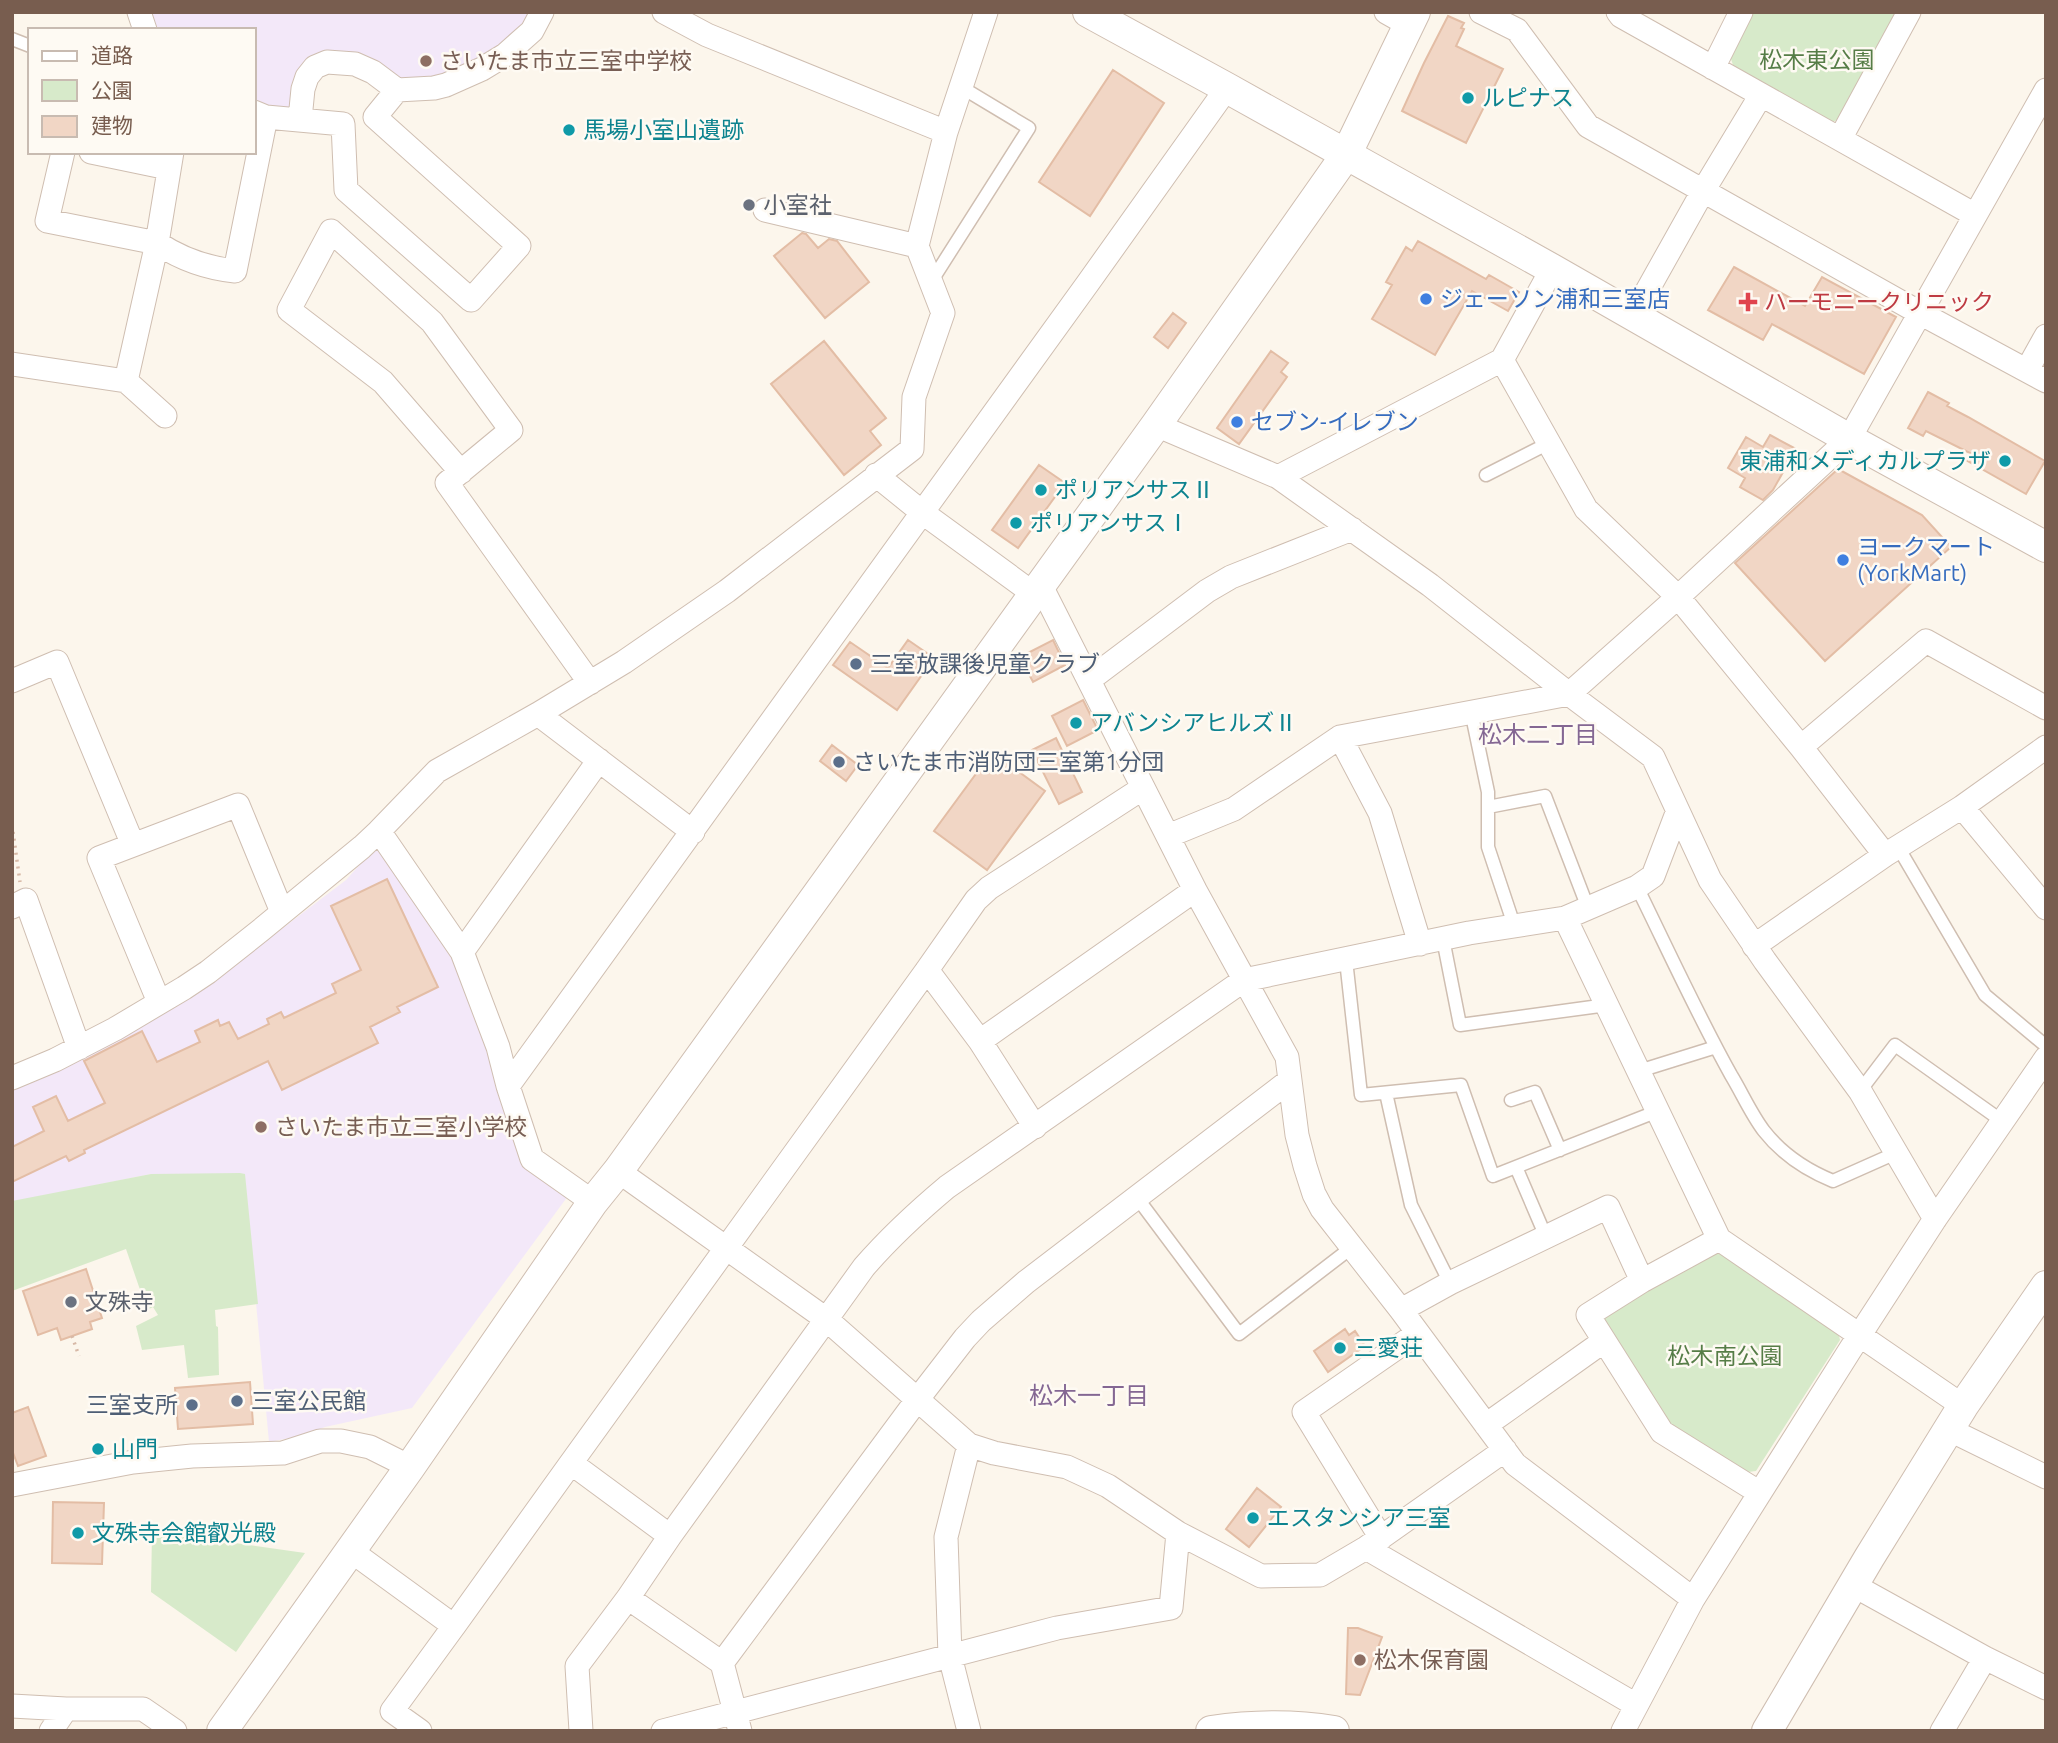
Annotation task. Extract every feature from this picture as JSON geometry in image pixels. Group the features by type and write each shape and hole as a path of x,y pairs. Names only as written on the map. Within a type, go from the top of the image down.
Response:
{"street":[{"path":"300,119 303,89 315,67 327,62 341,62 365,67 397,90 434,88 482,69 505,55 532,31 542,12"},
{"path":"664,12 707,35 946,132"},
{"path":"12,1078 55,1060 115,1029 208,972 379,831 437,771 624,662 727,591 912,449 914,397 943,313 917,246 946,132 986,12"},
{"path":"1088,12 2046,547"},
{"path":"1481,12 1517,30 1588,126 1920,313 2036,375 2046,336"},
{"path":"1618,12 1975,215"},
{"path":"1713,68 1741,12"},
{"path":"1840,139 1909,12"},
{"path":"222,1731 410,1467 593,1202 1156,425 1346,155 1403,17"},
{"path":"508,1086 1227,88"},
{"path":"256,139 260,114 343,124 346,190 471,300 519,246 375,117 397,90"},
{"path":"1168,836 1234,809 1340,737 1569,694 1849,439 2046,90"},
{"path":"1633,316 1761,95"},
{"path":"63,154 47,221 156,243 201,266 235,271 254,154"},
{"path":"111,154 170,160 156,243 126,381"},
{"path":"765,210 917,246"},
{"path":"461,472 383,382 289,310 331,231 432,322 511,430 461,472 447,483 590,683"},
{"path":"1278,477 1502,360 1552,269"},
{"path":"1502,360 1586,509 1678,597 1801,747 1892,851"},
{"path":"12,364 126,381 165,416"},
{"path":"1156,425 1278,477 1430,585 1653,757 1710,880 1754,946 1860,1091 1935,1219"},
{"path":"876,475 923,513 1037,589 1088,680 1195,890 1287,1057 1297,1135 1305,1166 1314,1194 1331,1223 1401,1310 1515,1464 1693,1599"},
{"path":"1088,680 1207,591 1231,577 1352,529"},
{"path":"1801,747 1927,641 2046,708"},
{"path":"12,681 57,662 133,845"},
{"path":"538,714 693,832"},
{"path":"1340,737 1380,813 1420,944"},
{"path":"1754,946 1892,851 1962,807 2046,747"},
{"path":"462,952 599,760"},
{"path":"420,1731 393,1712 976,900 989,888 1143,788"},
{"path":"159,1002 99,858 237,805 282,912"},
{"path":"1962,807 2046,908"},
{"path":"581,1731 577,1666 864,1268 891,1236 947,1187 1244,981 1514,925 1565,918 1637,887 1653,876 1678,813"},
{"path":"379,831 462,952 498,1048 533,1159 593,1202"},
{"path":"980,1041 1195,890"},
{"path":"19,904 79,1048"},
{"path":"1565,918 1719,1239 1859,1335 1955,1417 2046,1477"},
{"path":"927,970 980,1041 1035,1127"},
{"path":"1623,1731 1693,1599 1859,1335 2046,1058"},
{"path":"722,1663 965,1338 1005,1299 1289,1082"},
{"path":"618,1171 826,1319 969,1445 994,1453 1067,1467 1108,1486 1178,1533 1261,1576 1320,1574 1373,1543 1505,1450"},
{"path":"1401,1310 1450,1283 1608,1207 1642,1281"},
{"path":"1719,1239 1642,1281 1588,1315 1662,1432 1760,1493"},
{"path":"1767,1731 1955,1417 2046,1286"},
{"path":"1418,1333 1304,1412 1373,1543 1636,1706"},
{"path":"1486,1425 1604,1341"},
{"path":"12,1485 133,1462 192,1456 283,1453 330,1441 370,1447 410,1467"},
{"path":"969,1445 946,1537 950,1656 969,1731"},
{"path":"571,1463 670,1536"},
{"path":"663,1731 738,1721 950,1656 1057,1628 1171,1608 1178,1533"},
{"path":"351,1551 454,1626"},
{"path":"1853,1585 1985,1658 2046,1688"},
{"path":"628,1598 722,1663 738,1721"},
{"path":"1942,1731 1985,1658"},
{"path":"12,1706 143,1709 175,1731"},
{"path":"51,1731 66,1709"},
{"path":"1211,1731 1299,1725 1334,1731"}],"lane":[{"path":"931,282 1029,128 961,87"},
{"path":"1486,475 1549,443"},
{"path":"1471,711 1488,792 1488,847 1514,925"},
{"path":"1488,807 1545,796 1588,908"},
{"path":"1892,851 1985,995 2046,1046"},
{"path":"1637,887 1716,1047 1764,1130 1804,1168 1833,1181 1896,1153"},
{"path":"1443,939 1460,1025 1607,1005"},
{"path":"1346,960 1361,1096 1461,1085 1493,1176 1658,1111"},
{"path":"1860,1091 1895,1045 2002,1121"},
{"path":"1639,1071 1716,1047"},
{"path":"1511,1100 1535,1092 1560,1150"},
{"path":"1387,1093 1411,1205 1450,1283"},
{"path":"1516,1167 1546,1237"},
{"path":"1138,1199 1239,1334 1351,1248"}],"path":[{"path":"12,825 20,882 19,904"},
{"path":"72,1336 79,1356"}],"shaded area":[{"name":"さいたま市立三室中学校","path":"146,12 533,12 526,26 462,72 407,83 327,55 291,106 281,110 256,104 256,28 152,28"},
{"name":"さいたま市立三室小学校","path":"373,850 384,852 442,934 478,1015 521,1163 568,1196 412,1408 269,1442 244,1174 151,1174 12,1202 12,1090 121,1036 204,988 346,880"}],"green space":[{"name":"松木東公園","path":"1753,12 1898,12 1841,118 1831,123 1734,68 1730,56"},
{"path":"151,1174 245,1174 258,1304 215,1310 219,1375 188,1378 184,1345 142,1350 136,1326 158,1315 153,1307 147,1310 126,1249 12,1291 12,1201"},
{"name":"松木南公園","path":"1713,1248 1837,1327 1840,1340 1756,1471 1748,1472 1663,1423 1602,1325 1603,1312"},
{"path":"152,1531 305,1553 236,1652 151,1592"}],"building":[{"path":"1448,16 1464,23 1456,46 1503,69 1466,143 1402,111"},
{"path":"1113,70 1164,103 1090,216 1039,182"},
{"path":"802,233 818,248 829,239 837,241 869,282 825,318 774,256"},
{"path":"1418,241 1486,279 1489,275 1519,292 1508,311 1472,291 1435,355 1372,319 1392,285 1386,282 1406,247 1412,251"},
{"path":"1734,267 1805,306 1822,277 1896,317 1864,374 1772,324 1763,340 1708,310"},
{"path":"1173,313 1186,323 1168,348 1154,337"},
{"path":"824,341 886,418 870,431 881,445 844,475 771,384"},
{"path":"1271,351 1288,363 1281,372 1287,377 1239,444 1217,428"},
{"path":"1928,392 1949,403 1947,406 2045,461 2026,494 1966,460 1970,453 1926,431 1923,436 1908,428"},
{"path":"1770,435 1796,449 1773,490 1763,500 1740,487 1745,478 1728,468 1746,437 1763,447"},
{"path":"1039,465 1065,483 1018,548 992,530"},
{"path":"1838,469 1922,515 1951,547 1825,661 1735,563"},
{"path":"908,640 934,658 897,710 833,665 850,642 888,668"},
{"path":"1053,640 1065,665 1033,682 1020,657"},
{"name":"アバンシアヒルズⅡ","path":"1083,700 1098,730 1067,746 1052,716"},
{"path":"1056,738 1082,792 1059,804 1032,750"},
{"path":"832,745 858,765 846,781 820,761"},
{"path":"992,752 1045,791 987,870 934,831"},
{"path":"387,879 438,987 397,1007 400,1012 370,1027 378,1043 282,1090 268,1061 84,1150 85,1153 69,1161 66,1156 12,1182 12,1147 44,1131 33,1107 56,1096 68,1121 105,1103 84,1061 142,1031 157,1062 200,1042 195,1031 218,1020 220,1026 229,1022 238,1039 269,1024 267,1019 281,1012 284,1018 336,993 332,984 361,970 331,906"},
{"path":"86,1269 102,1318 90,1322 92,1329 61,1340 57,1328 38,1335 23,1291"},
{"name":"三愛荘","path":"1345,1329 1349,1335 1355,1331 1365,1346 1328,1372 1314,1351"},
{"path":"250,1382 253,1424 178,1429 175,1388"},
{"path":"28,1407 46,1456 18,1466 12,1450 12,1413"},
{"name":"エスタンシア三室","path":"1257,1488 1281,1507 1249,1547 1226,1529"},
{"name":"文殊寺会館叡光殿","path":"53,1502 104,1503 102,1564 52,1563"},
{"path":"1348,1628 1358,1628 1382,1637 1360,1695 1346,1694"}],"place":[{"name":"さいたま市立三室中学校","path":"426,61"},
{"name":"ルピナス","path":"1468,98"},
{"name":"馬場小室山遺跡","path":"569,130"},
{"name":"小室社","path":"749,205"},
{"name":"ジェーソン浦和三室店","path":"1426,299"},
{"name":"ハーモニークリニック","path":"1748,302"},
{"name":"セブン-イレブン","path":"1237,422"},
{"name":"東浦和メディカルプラザ","path":"2005,461"},
{"name":"ポリアンサスⅡ","path":"1041,490"},
{"name":"ポリアンサスⅠ","path":"1016,523"},
{"name":"ヨークマート (YorkMart)","path":"1843,560"},
{"name":"三室放課後児童クラブ","path":"856,664"},
{"name":"アバンシアヒルズⅡ","path":"1076,723"},
{"name":"さいたま市消防団三室第1分団","path":"839,762"},
{"name":"さいたま市立三室小学校","path":"261,1127"},
{"name":"文殊寺","path":"71,1302"},
{"name":"三愛荘","path":"1340,1348"},
{"name":"三室公民館","path":"237,1401"},
{"name":"三室支所","path":"192,1405"},
{"name":"山門","path":"98,1449"},
{"name":"エスタンシア三室","path":"1253,1518"},
{"name":"文殊寺会館叡光殿","path":"78,1533"},
{"name":"松木保育園","path":"1360,1660"}],"district":[{"name":"松木二丁目","path":"1538,735"},
{"name":"松木一丁目","path":"1089,1396"}]}
